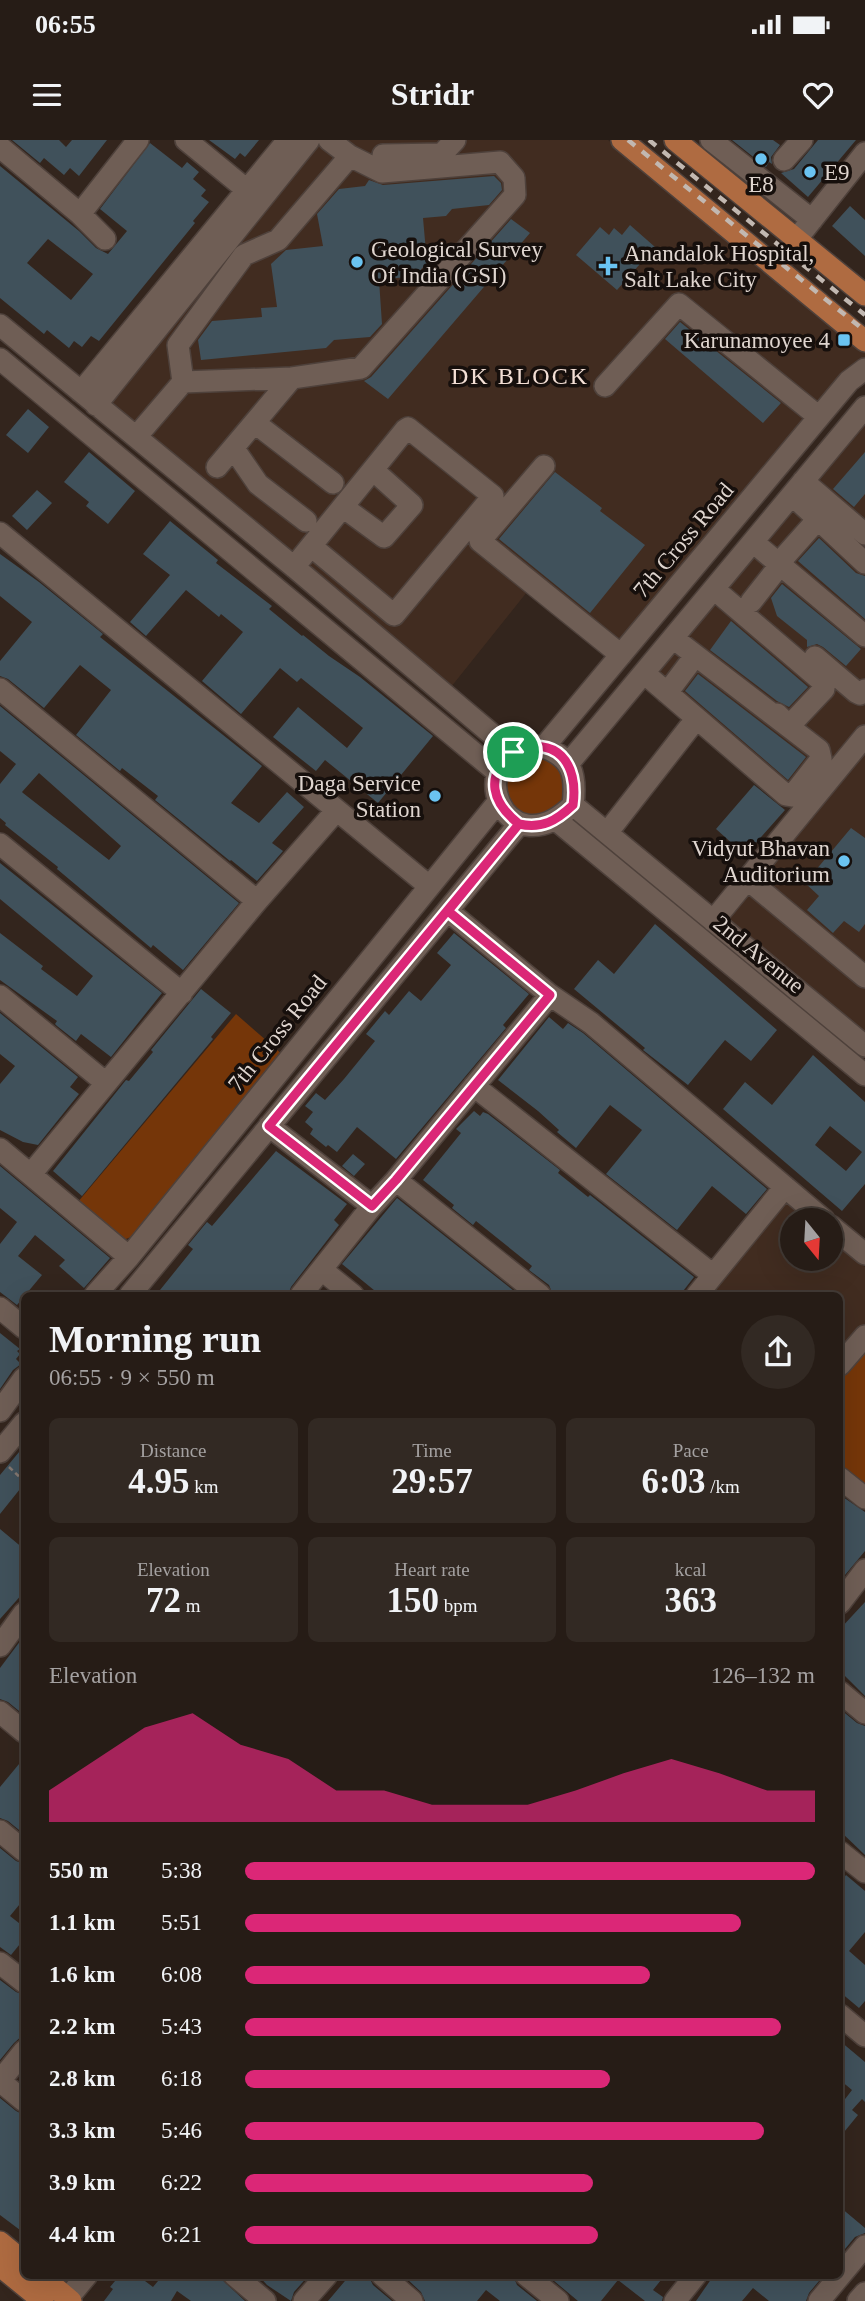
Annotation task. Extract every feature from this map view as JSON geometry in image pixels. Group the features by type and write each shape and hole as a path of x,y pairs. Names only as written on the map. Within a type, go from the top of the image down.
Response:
{"main road":[{"path":"622,140 865,341"},
{"path":"676,140 865,295"},
{"path":"0,2242 21,2260"},
{"path":"0,2266 43,2301"},
{"path":"45,2279 69,2300"}],"street":[{"path":"80,214 138,140"},
{"path":"186,140 247,190"},
{"path":"192,270 247,190 288,140"},
{"path":"89,398 192,270 309,140"},
{"path":"329,140 350,156 442,155 455,140"},
{"path":"711,140 812,220"},
{"path":"784,160 802,140"},
{"path":"0,147 80,214 105,239"},
{"path":"136,437 183,382 292,378 361,368 514,195 514,178 500,162 382,172 383,154"},
{"path":"183,382 178,345 244,254 278,240 350,156"},
{"path":"795,239 861,166"},
{"path":"606,386 679,304 819,417"},
{"path":"0,325 513,752"},
{"path":"0,359 497,772"},
{"name":"7th Cross Road","path":"544,747 849,381 865,369"},
{"path":"217,467 292,378"},
{"path":"568,764 865,407"},
{"path":"255,423 332,483"},
{"path":"294,567 311,546 343,507 373,470 408,428 493,496 394,615 311,546"},
{"path":"234,449 258,484 306,520"},
{"path":"544,466 480,541 621,654"},
{"path":"343,507 384,537 412,505 373,470"},
{"path":"798,488 818,519 865,563"},
{"path":"798,488 864,531"},
{"path":"751,602 818,519"},
{"path":"0,533 429,886"},
{"path":"757,537 865,636"},
{"path":"783,560 865,628"},
{"path":"718,584 751,602 856,692 860,694 865,690"},
{"path":"676,634 786,723 791,724 824,690 822,680 718,584"},
{"path":"644,673 786,795 792,796 802,784 821,759 819,750 695,656 676,634"},
{"path":"667,693 695,656"},
{"path":"0,688 257,901"},
{"path":"607,833 689,728"},
{"path":"713,921 865,736"},
{"path":"526,747 554,750 573,773 573,805 556,820 542,825 519,824 504,812 498,802 494,785 497,772 513,752 526,747"},
{"name":"7th Cross Road","path":"98,1292 129,1257 498,802"},
{"name":"2nd Avenue","path":"573,805 865,1046"},
{"path":"30,1174 257,901 337,811"},
{"name":"2nd Avenue","path":"556,820 865,1075"},
{"path":"132,1292 519,824"},
{"path":"0,844 182,993"},
{"path":"747,879 865,977"},
{"path":"448,911 550,995 591,1023 810,1208"},
{"path":"304,1292 372,1206 550,995"},
{"path":"0,996 106,1083"},
{"path":"474,1086 713,1275"},
{"path":"269,1126 372,1206"},
{"path":"0,1149 129,1257"},
{"path":"396,1180 536,1292"},
{"path":"699,1292 785,1187"},
{"path":"844,1237 865,1254"},
{"path":"322,1270 349,1292"},
{"path":"0,1308 21,1326"},
{"path":"843,1362 865,1336"},
{"path":"0,1411 21,1382"},
{"path":"4,1459 21,1428"},
{"path":"843,1480 865,1498"},
{"path":"843,1599 865,1570"},
{"path":"0,1646 21,1618"},
{"path":"843,1695 865,1713"},
{"path":"0,1712 21,1730"},
{"path":"0,1831 21,1848"},
{"path":"843,1854 865,1872"},
{"path":"0,1963 21,1980"},
{"path":"843,2018 865,2036"},
{"path":"21,2055 0,2081 21,2098"},
{"path":"843,2273 865,2246"},
{"path":"69,2300 84,2279"},
{"path":"239,2279 265,2301"},
{"path":"304,2301 323,2279"},
{"path":"387,2279 412,2301"},
{"path":"531,2279 558,2301"},
{"path":"820,2301 838,2279"},
{"path":"858,2301 865,2292"}],"path":[{"path":"4,1459 21,1478"}],"shaded area":[{"path":"318,140 608,140 865,351 865,357 621,649 535,582 451,687 103,405"},
{"path":"865,418 865,1039 710,912 800,804 648,679"},
{"path":"535,757 552,762 560,770 565,787 560,804 552,812 535,817 518,812 510,804 505,787 510,770 518,762"},
{"path":"236,1014 283,1055 143,1232 126,1239 109,1240 72,1209"},
{"path":"787,1195 801,1208 780,1208 780,1271 843,1271 844,1248 865,1267 865,1331 843,1357 843,1292 708,1292"},
{"path":"865,1331 865,1492 843,1474 843,1357"}],"building":[{"path":"12,140 59,140 66,147 72,140 107,140 79,176 70,168 64,175 44,158 40,163"},
{"path":"209,140 259,140 245,157 240,153 235,159"},
{"name":"E8","path":"732,140 773,140 780,145 771,157 772,164 769,162 766,167"},
{"name":"E9","path":"818,140 856,140 808,197 781,173 794,169"},
{"path":"150,143 182,168 187,162 199,172 193,179 206,190 201,196 209,202 99,341 91,336 82,347 74,341 69,348 47,330 44,334 0,298 0,166 96,248 108,254 127,231 100,209","holes":["48,239 93,274 71,300 27,263"]},
{"path":"494,176 501,183 502,190 489,205 452,209 446,216 423,218 427,263 415,276 379,280 382,324 370,337 334,340 326,348 201,360 198,340 212,321 262,317 261,308 277,307 271,264 286,250 323,246 317,214 339,189 365,186 369,180 383,185"},
{"path":"850,206 865,220 865,256 832,226"},
{"path":"511,219 530,233 388,399 364,381 371,377"},
{"path":"630,225 655,247 617,290 576,255 600,227 609,235 614,228 622,235"},
{"path":"680,322 781,403 763,423 665,339"},
{"path":"28,409 49,427 28,453 6,435"},
{"path":"89,452 135,491 108,524 86,506 89,502 64,482"},
{"path":"865,452 865,494 854,507 833,489"},
{"path":"555,472 645,545 590,613 499,539"},
{"path":"37,490 52,503 27,530 12,516"},
{"path":"170,521 218,560 216,563 272,606 269,609 302,636 360,677 433,736 378,803 325,760 316,771 273,737 298,707 347,748 363,728 301,678 297,682 280,668 241,714 202,681 243,632 221,614 219,617 186,590 146,636 130,622 170,575 143,554"},
{"path":"819,538 856,573 865,576 865,619 798,561"},
{"path":"0,554 39,582 103,634 100,637 262,766 231,803 259,823 287,792 304,807 272,843 283,851 257,881 155,800 158,796 122,768 120,771 76,735 111,690 80,665 44,708 8,679 0,676 0,661 32,622 0,596"},
{"path":"782,584 861,649 846,666 817,644 807,647 807,640 777,616 771,598"},
{"path":"731,621 808,687 789,707 777,701 710,650"},
{"path":"698,674 806,757 788,780 685,691"},
{"path":"0,706 239,903 183,970 153,945 151,948 5,825 0,818 0,784 16,764 0,751","holes":["39,773 121,846 109,860 22,792"]},
{"path":"754,785 785,810 745,855 716,829"},
{"name":"Vidyut Bhavan Auditorium","path":"851,828 865,838 865,924 859,932 844,921 833,933 807,910 819,896 805,883"},
{"path":"0,863 162,993 111,1057 81,1034 76,1041 55,1024 57,1021 0,980 0,933 77,996 93,976 0,899"},
{"path":"655,924 777,1030 751,1061 725,1040 688,1085 643,1050 645,1048 574,989 598,960 614,974"},
{"path":"454,933 529,994 503,1025 506,1028 396,1159 357,1127 337,1152 328,1145 326,1147 310,1134 313,1129 305,1122 313,1112 305,1106 316,1093 325,1100 344,1079 375,1041 366,1034 385,1011 389,1015 409,991 421,1001 451,965 437,953"},
{"path":"201,989 231,1013 211,1037 213,1039 82,1196 53,1171 126,1080 129,1081 153,1052 151,1050"},
{"path":"0,1013 78,1077 70,1087 79,1094 38,1145 23,1142 0,1130 0,1084 15,1066 0,1054"},
{"path":"549,1017 563,1029 568,1023 583,1033 767,1189 746,1214 712,1186 677,1230 606,1174 642,1130 610,1105 576,1148 538,1111 498,1080"},
{"path":"813,1055 865,1102 865,1184 844,1209 838,1208 723,1109 745,1082 772,1105","holes":["830,1126 862,1152 846,1171 815,1145"]},
{"path":"474,1111 480,1116 483,1112 488,1114 560,1170 558,1173 588,1197 590,1195 694,1277 682,1292 552,1292 549,1285 529,1270 532,1266 476,1221 473,1225 452,1208 454,1205 423,1180 461,1133 456,1129"},
{"path":"276,1151 347,1204 334,1220 339,1225 289,1292 158,1292 193,1249 188,1245 207,1222 212,1226"},
{"path":"353,1154 365,1164 354,1176 342,1166"},
{"path":"0,1166 110,1258 84,1288 59,1266 65,1260 35,1235 18,1256 42,1275 28,1292 21,1292 21,1300 17,1305 0,1292 0,1244 17,1222 0,1208"},
{"path":"397,1198 515,1292 376,1292 342,1264"},
{"path":"0,1333 20,1349 16,1359 21,1364 13,1370 0,1389"},
{"path":"21,1450 21,1488 0,1514 0,1475"},
{"path":"843,1497 865,1512 865,1551 843,1577"},
{"path":"0,1529 21,1546 21,1595 0,1619"},
{"path":"865,1602 865,1696 843,1674 843,1626"},
{"path":"21,1640 21,1713 0,1699 0,1668"},
{"path":"843,1711 865,1726 865,1855 843,1834"},
{"path":"21,1762 21,1832 0,1818 0,1787"},
{"path":"0,1848 21,1863 21,1903 10,1916 21,1925 21,1943 11,1955 0,1947"},
{"path":"846,1875 865,1891 865,1932 849,1951 865,1965 865,2001 859,2008 843,1995 843,1879"},
{"path":"0,1980 21,1994 21,2037 0,2060"},
{"path":"843,2044 865,2062 865,2102 862,2099 852,2110 858,2115 843,2133 843,2102 852,2090 843,2082"},
{"path":"0,2098 21,2114 21,2231 0,2215"},
{"path":"843,2210 865,2228 865,2233 855,2237 843,2251"},
{"path":"117,2279 142,2279 153,2287 160,2279 221,2279 245,2301 191,2301 177,2291 171,2301 104,2301 113,2289 110,2287"},
{"path":"262,2279 305,2279 294,2292 291,2301"},
{"path":"347,2279 370,2279 373,2285 392,2301 328,2301"},
{"path":"407,2279 515,2279 517,2285 537,2301 500,2301 486,2290 477,2301 425,2301 421,2292"},
{"path":"552,2279 662,2279 653,2290 663,2297 662,2301 645,2301 618,2280 601,2301 578,2301"},
{"path":"711,2279 821,2279 806,2301 769,2301 753,2288 742,2301 696,2301"}],"railway":[{"path":"628,140 865,331"},
{"path":"649,140 865,315"}],"place":[{"name":"E8","path":"761,159"},
{"name":"E9","path":"810,172"},
{"name":"Geological Survey Of India (GSI)","path":"357,262"},
{"name":"Anandalok Hospital, Salt Lake City","path":"608,266"},
{"name":"Karunamoyee 4","path":"844,340"},
{"name":"Daga Service Station","path":"435,796"},
{"name":"Vidyut Bhavan Auditorium","path":"844,861"}],"district":[{"name":"DK BLOCK","path":"520,376"}],"route":[{"path":"513,752 497,772 494,785 504,812 519,824 448,911 550,995 372,1206 269,1126 519,824 542,825 556,820 573,805 575,787 573,773 567,761 554,750 540,746 513,752"}]}
